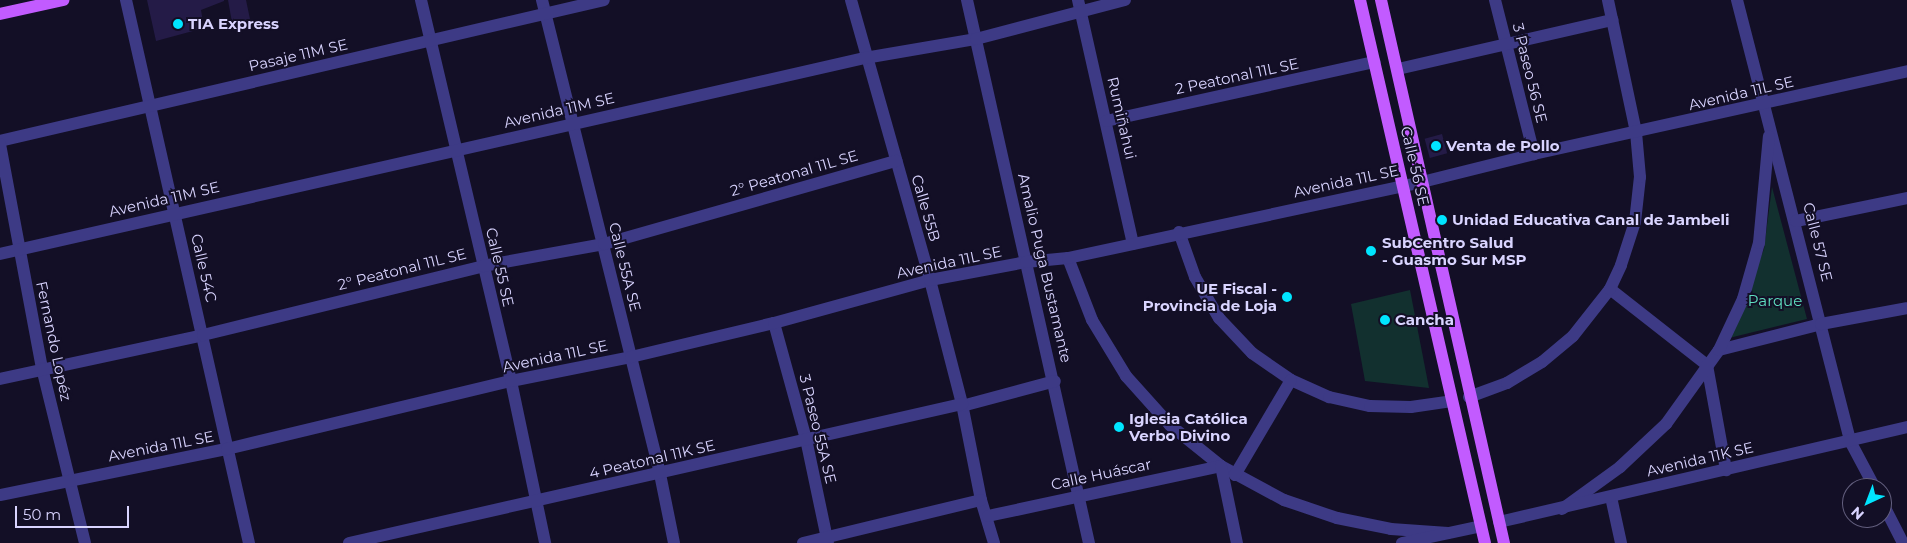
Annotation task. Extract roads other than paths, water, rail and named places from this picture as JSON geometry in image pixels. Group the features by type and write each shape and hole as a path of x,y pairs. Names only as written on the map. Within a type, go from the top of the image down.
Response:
{"main road":[{"path":"0,14 64,0"},
{"name":"Calle 56 SE","path":"1360,0 1485,543"},
{"name":"Calle 56 SE","path":"1382,0 1469,397 1504,543"}],"street":[{"name":"Calle 54C","path":"126,0 249,543"},
{"name":"Calle 55 SE","path":"422,0 455,150 511,381 545,543"},
{"name":"Calle 55A SE","path":"542,0 571,124 604,244 660,474 674,543"},
{"name":"Pasaje 11M SE","path":"0,143 604,0"},
{"name":"Calle 55B","path":"851,0 865,58 930,280 962,405 981,500 988,516 994,543"},
{"name":"Amalio Puga Bustamante","path":"967,0 1089,543"},
{"name":"Avenida 11M SE","path":"0,254 865,58 976,39 1080,5 1125,0"},
{"name":"3 Paseo 56 SE","path":"1495,0 1534,154"},
{"path":"1469,397 1507,383 1542,362 1573,336 1610,289 1635,222 1640,177 1636,132 1608,0"},
{"name":"Calle 57 SE","path":"1737,0 1796,221 1850,441 1870,478"},
{"name":"Rumiñahui","path":"1080,5 1133,244"},
{"path":"1398,69 1506,42 1612,20"},
{"name":"2 Peatonal 11L SE","path":"1106,121 1375,62"},
{"name":"Avenida 11L SE","path":"0,495 227,449 511,381 631,357 774,323 930,280 1026,262 1068,258 1179,232 1422,182 1534,154 1764,105 1907,71"},
{"path":"1562,509 1620,467 1666,424 1706,365 1719,350 1743,298 1759,243 1770,125"},
{"name":"Fernando Lopéz","path":"0,143 18,250 42,368 85,543"},
{"name":"2° Peatonal 11L SE","path":"0,379 42,368 203,335 483,266 604,244 896,161"},
{"path":"1796,221 1907,198"},
{"path":"1179,232 1195,277 1219,318 1252,353 1291,380 1329,397 1370,406 1411,407 1452,401"},
{"path":"1068,258 1092,320 1126,376 1170,425 1221,466 1284,500 1337,518 1391,529 1448,533"},
{"path":"1610,289 1706,365 1726,470"},
{"path":"1719,350 1821,324 1907,308"},
{"name":"3 Paseo 55A SE","path":"774,323 806,439 827,540"},
{"path":"1235,475 1291,380"},
{"name":"4 Peatonal 11K SE","path":"349,543 369,541 535,501 962,405 1054,381"},
{"name":"Avenida 11K SE","path":"1499,522 1562,509 1907,427"},
{"path":"1221,466 1237,543"},
{"name":"Calle Huáscar","path":"988,516 1221,466"},
{"path":"1611,497 1621,543"},
{"path":"803,543 827,540 981,500"},
{"path":"1892,522 1903,543"},
{"path":"1402,543 1481,526"}],"place":[{"name":"TIA Express","path":"178,24"},
{"name":"Venta de Pollo","path":"1436,146"},
{"name":"Unidad Educativa Canal de Jambeli","path":"1442,220"},
{"name":"SubCentro Salud - Guasmo Sur MSP","path":"1371,251"},
{"name":"UE Fiscal - Provincia de Loja","path":"1287,297"},
{"name":"Cancha","path":"1385,320"},
{"name":"Iglesia Católica Verbo Divino","path":"1119,427"}],"park label":[{"name":"Parque","path":"1775,301"}]}
